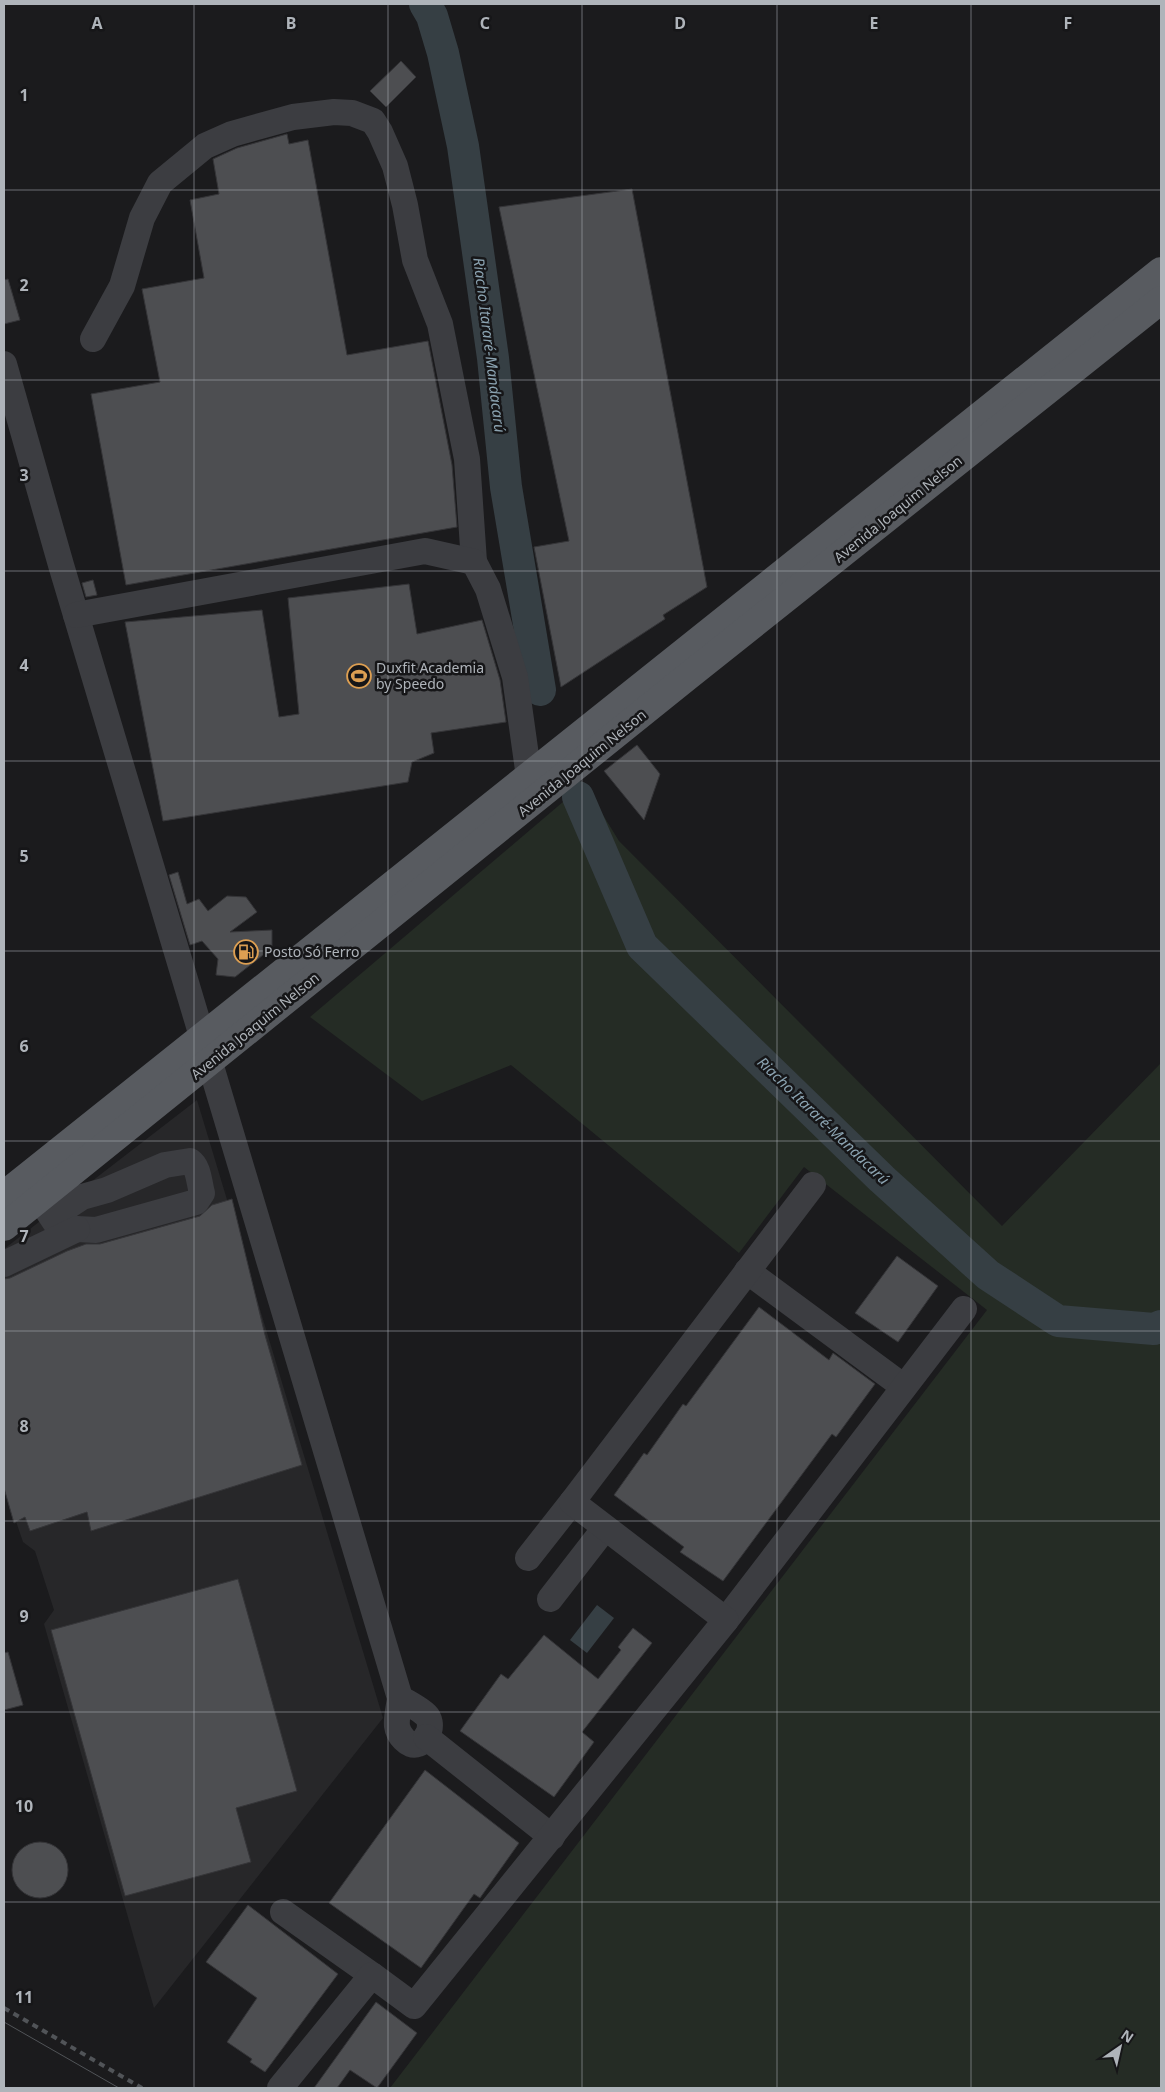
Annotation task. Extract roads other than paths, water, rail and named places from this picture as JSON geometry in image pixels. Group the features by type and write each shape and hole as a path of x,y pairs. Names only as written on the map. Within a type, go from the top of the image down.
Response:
{"main road":[{"name":"Avenida Joaquim Nelson","path":"4,1195 206,1049 636,705 1161,271"},
{"name":"Avenida Joaquim Nelson","path":"680,669 1161,300"},
{"name":"Avenida Joaquim Nelson","path":"4,1227 46,1208 206,1049 528,777 636,705"}],"street":[{"path":"93,339 122,286 142,218 160,183 205,146 232,134 293,117 334,112 352,113 372,121 380,132 395,166 405,205 415,260 440,324 467,459 474,562 488,589 515,677 528,777"},
{"path":"4,364 76,615 206,1049 324,1482 400,1698 397,1725 400,1734 405,1740 413,1744 419,1744 426,1737 552,1837"},
{"path":"76,615 424,551 474,562"},
{"path":"190,1161 194,1164 202,1193 196,1202 96,1230 57,1225 46,1208 107,1190 165,1165 190,1161"},
{"path":"528,1558 813,1186"},
{"path":"4,1264 77,1229"},
{"path":"748,1272 904,1387"},
{"path":"283,1912 372,1974 414,2006 726,1620 964,1309"},
{"path":"572,1502 726,1620"},
{"path":"550,1599 605,1528"},
{"path":"280,2088 372,1974"}],"waterway":[{"name":"Riacho Itararé-Mandacarú","path":"425,4 432,16 443,53 463,146 493,358 506,487 540,690"},
{"name":"Riacho Itararé-Mandacarú","path":"578,797 642,946 882,1179 988,1275 1058,1321 1154,1329 1161,1326"}],"tram line":[{"path":"4,2022 119,2088"}],"railway":[{"path":"4,2008 142,2088"}],"place":[{"name":"Duxfit Academia by Speedo","path":"359,676"},
{"name":"Posto Só Ferro","path":"246,952"}]}
